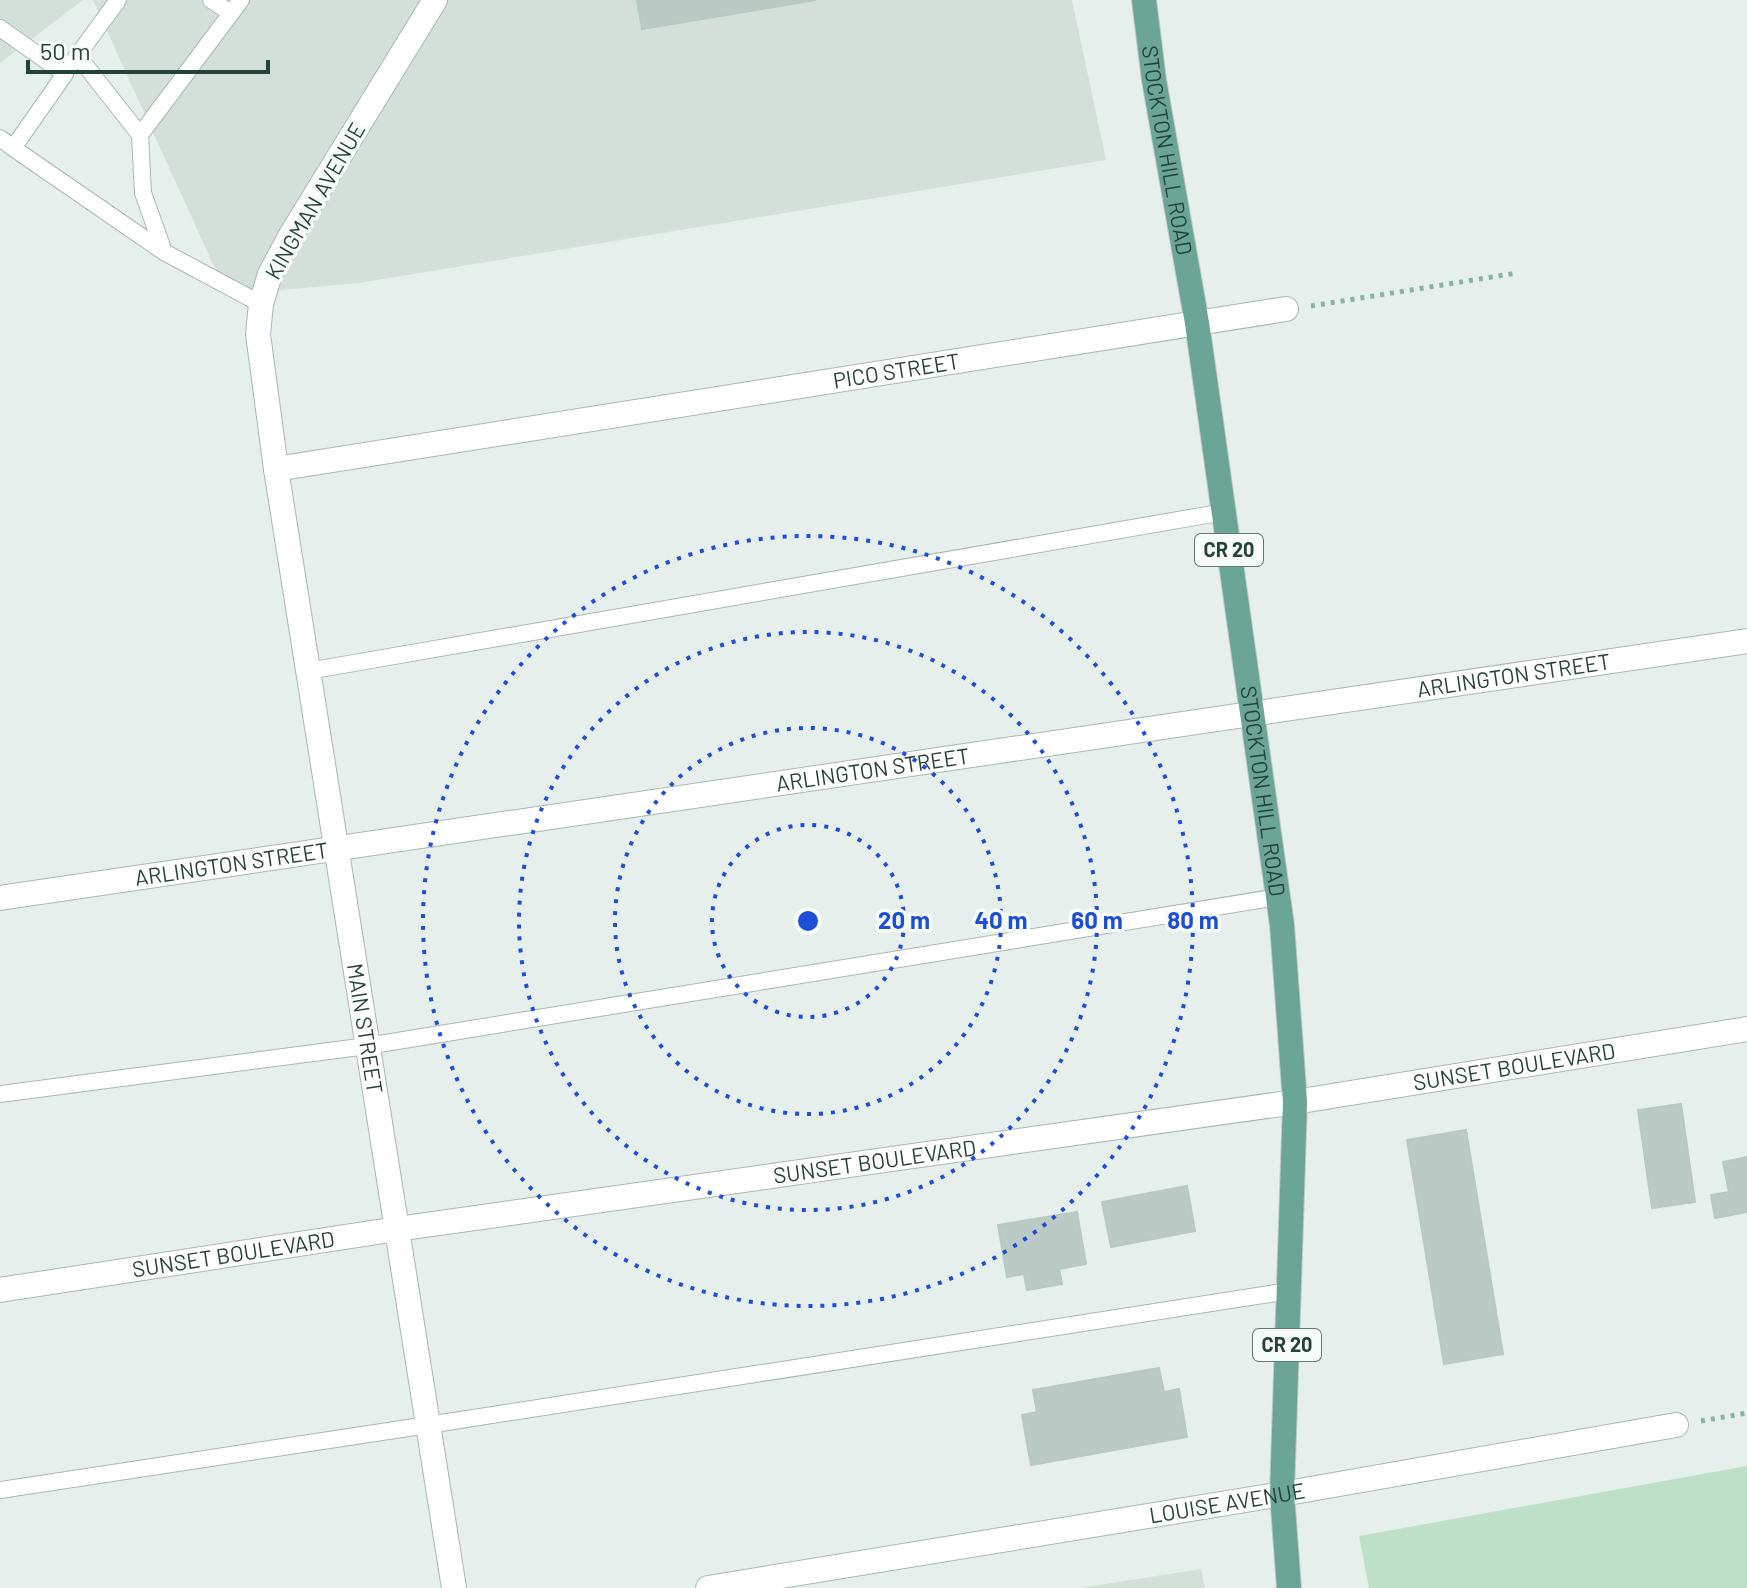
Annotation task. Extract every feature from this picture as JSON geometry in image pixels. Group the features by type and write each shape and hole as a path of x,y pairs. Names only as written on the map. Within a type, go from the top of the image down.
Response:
{"main road":[{"name":"STOCKTON HILL ROAD","path":"1144,0 1154,80 1197,323 1283,940 1295,1102 1282,1494 1289,1588"}],"street":[{"name":"KINGMAN AVENUE","path":"276,469 258,334 261,304 270,274 435,0"},
{"name":"PICO STREET","path":"276,469 1286,309"},
{"name":"MAIN STREET","path":"276,469 454,1588"},
{"name":"ARLINGTON STREET","path":"0,898 1747,641"},
{"name":"SUNSET BOULEVARD","path":"0,1290 397,1229 1295,1102 1747,1029"},
{"name":"LOUISE AVENUE","path":"708,1588 1282,1494 1676,1425"}],"lane":[{"path":"140,135 236,7 211,0"},
{"path":"115,1 65,74 7,143 164,252 261,304"},
{"path":"0,28 65,74"},
{"path":"78,56 140,135 143,193 164,252"},
{"path":"308,671 1224,512"},
{"path":"0,1094 367,1046 1278,897"},
{"path":"0,1490 1289,1291"}],"path":[{"path":"1286,309 1517,273"},
{"path":"1676,1425 1747,1413"}],"shaded area":[{"path":"0,0 83,0 0,63"},
{"path":"93,0 1072,0 1106,160 359,283 227,295"},
{"path":"1201,1569 1205,1588 1080,1588"}],"green space":[{"path":"1747,1466 1747,1588 1369,1588 1359,1536"}],"building":[{"path":"637,0 816,0 642,29"},
{"path":"1681,1104 1695,1202 1652,1208 1638,1110"},
{"path":"1466,1130 1503,1354 1444,1364 1407,1140"},
{"path":"1747,1157 1747,1212 1715,1218 1711,1195 1729,1192 1723,1162"},
{"path":"1187,1186 1195,1231 1111,1247 1102,1202"},
{"path":"1077,1212 1086,1264 1059,1269 1062,1284 1027,1290 1024,1274 1007,1277 998,1225"},
{"path":"1159,1368 1164,1392 1179,1389 1187,1437 1031,1465 1022,1415 1037,1412 1033,1390"}]}
